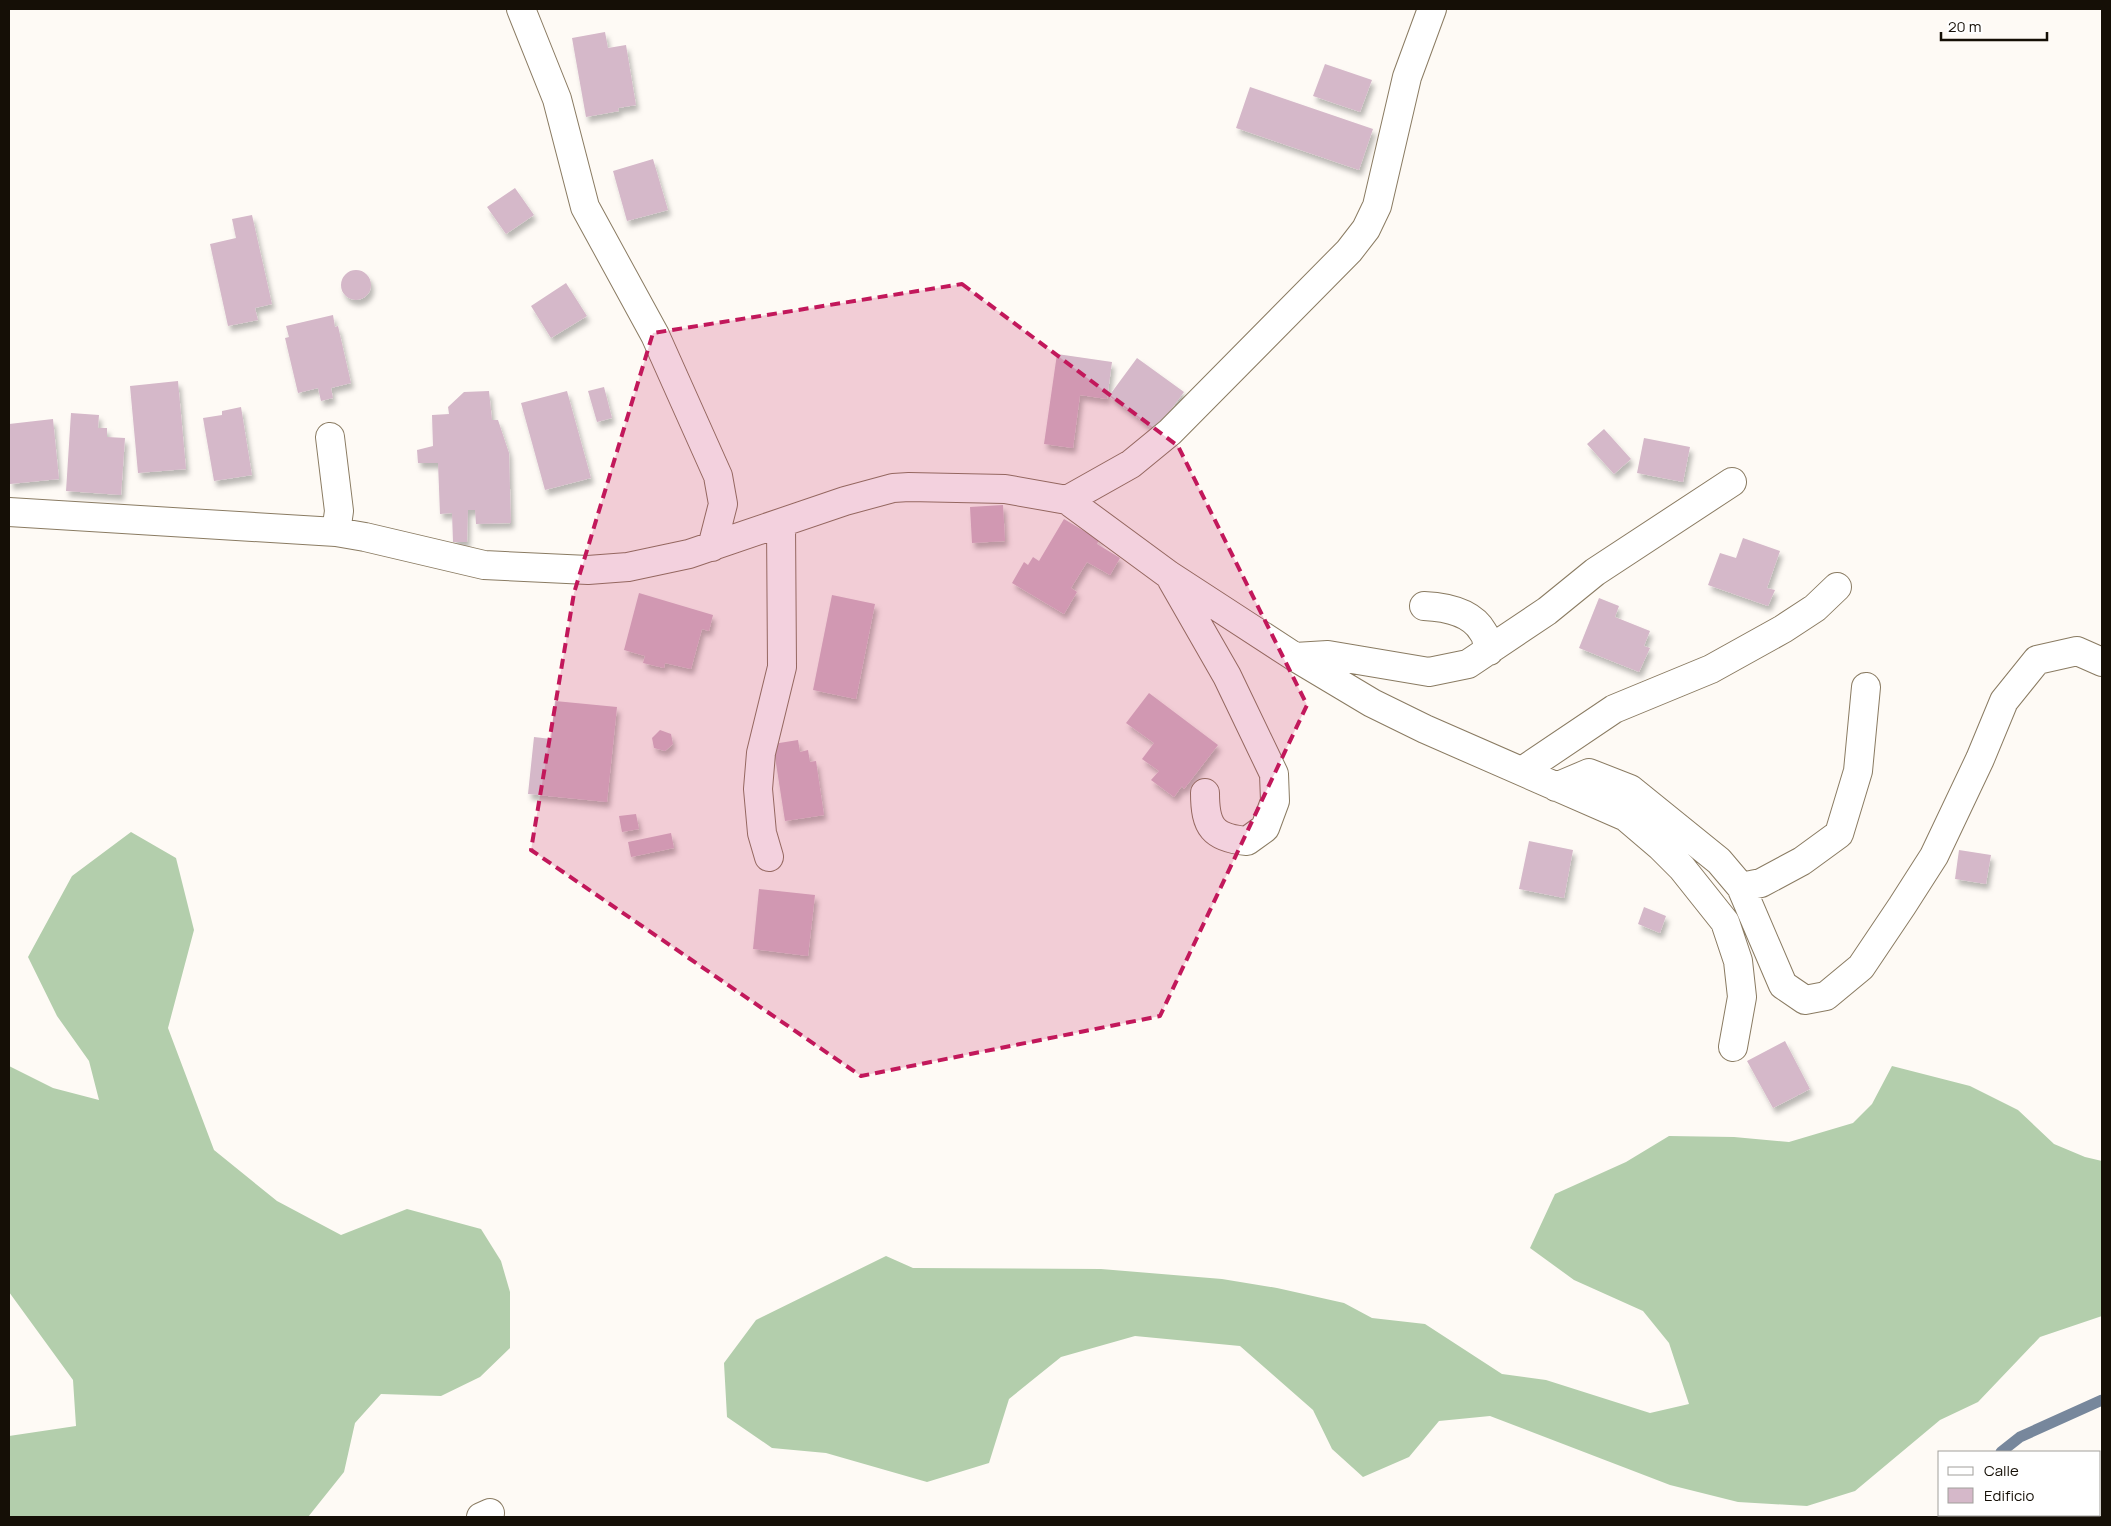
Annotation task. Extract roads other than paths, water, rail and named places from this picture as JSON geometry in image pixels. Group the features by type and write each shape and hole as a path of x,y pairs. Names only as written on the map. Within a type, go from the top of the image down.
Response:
{"street":[{"path":"520,9 557,99 585,207 654,335 718,476 723,504 712,547"},
{"path":"1066,500 1131,464 1170,432 1349,251 1366,229 1377,206 1407,77 1432,9"},
{"path":"330,437 339,511 336,532"},
{"path":"1295,657 1328,655 1430,672 1468,664 1489,652 1547,611 1595,572 1732,482"},
{"path":"9,512 336,532 365,536 484,564 588,570 628,567 712,547 845,501 893,488 1005,489 1066,500 1169,575 1295,657 1372,703 1425,729 1626,817 1682,868 1725,922 1738,961 1742,997 1734,1030 1733,1047"},
{"path":"769,857 762,833 758,789 761,753 782,667 781,524"},
{"path":"1169,575 1227,676 1274,774 1275,801 1265,828 1247,840 1229,839 1215,831 1205,816 1206,793"},
{"path":"1522,771 1614,710 1711,669 1783,629 1815,608 1837,587"},
{"path":"1424,606 1442,606 1468,616 1483,632 1489,652"},
{"path":"1556,787 1589,772 1630,789 1719,861 1741,887 1783,985 1805,1000 1826,996 1861,967 1934,856 1980,759 2004,700 2038,660 2077,651 2102,662"},
{"path":"1741,887 1762,883 1802,861 1838,834 1858,771 1866,687"}],"waterway":[{"path":"2002,1451 2020,1437 2102,1400"}]}
